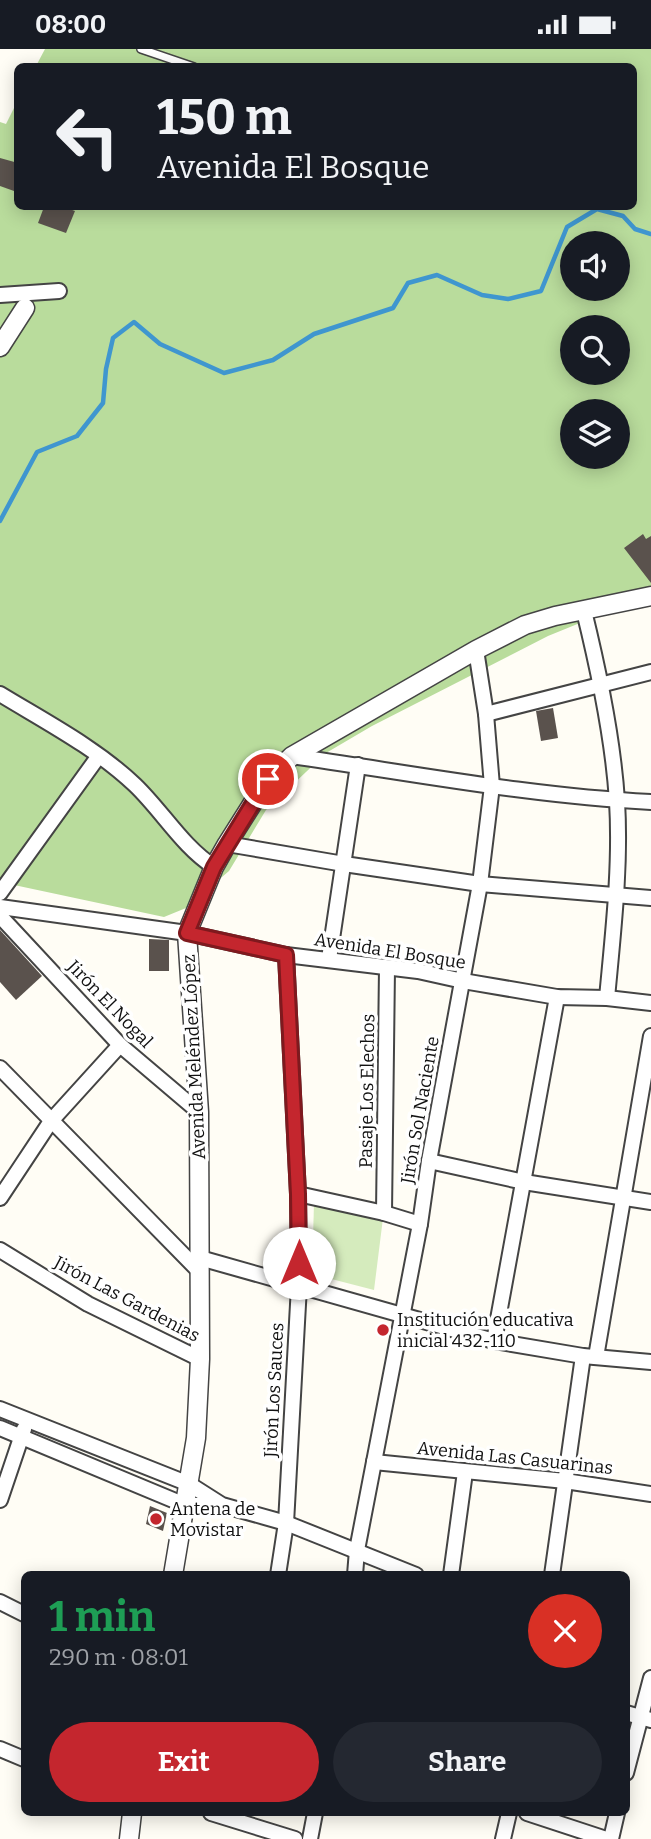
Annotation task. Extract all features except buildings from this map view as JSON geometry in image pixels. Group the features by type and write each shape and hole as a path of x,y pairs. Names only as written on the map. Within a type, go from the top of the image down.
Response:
{"street":[{"path":"0,295 59,292"},
{"path":"0,347 24,308"},
{"name":"Avenida Meléndez López","path":"174,1571 196,1439 200,1359 199,1112 187,933 214,867 268,779 292,756 476,650 525,625 555,615 651,596"},
{"path":"584,611 601,684 617,800 616,895 607,998"},
{"name":"Jirón Sol Naciente","path":"355,1571 480,884 492,786 486,714 476,650"},
{"path":"486,714 651,672"},
{"path":"0,694 67,735 134,784 195,854 214,867"},
{"path":"292,756 492,786 651,802"},
{"path":"0,893 98,757"},
{"path":"329,959 358,765"},
{"path":"227,844 480,884 651,898"},
{"name":"Avenida El Bosque","path":"0,907 187,933 286,955 418,971 557,997 607,998 651,1003"},
{"name":"Jirón El Nogal","path":"0,916 120,1045 199,1112"},
{"name":"Jirón Los Sauces","path":"279,1571 286,1523 299,1286 298,1194 286,955"},
{"name":"Pasaje Los Elechos","path":"384,1213 387,968"},
{"path":"494,1341 557,997"},
{"path":"553,1571 565,1481 623,1198 651,1036"},
{"path":"0,1198 51,1121 120,1045"},
{"path":"0,1068 200,1266 299,1286 494,1341 589,1356 651,1362"},
{"path":"429,1161 524,1182 651,1202"},
{"path":"298,1194 420,1224"},
{"name":"Jirón Las Gardenias","path":"0,1250 88,1304 200,1359"},
{"path":"0,1409 189,1484 222,1505 286,1523 407,1571"},
{"path":"0,1500 28,1420"},
{"path":"0,1428 185,1506 222,1505"},
{"name":"Avenida Las Casuarinas","path":"374,1462 565,1481 651,1494"},
{"path":"452,1571 465,1472"},
{"path":"0,1602 21,1612"},
{"path":"630,1755 651,1678"},
{"path":"0,1749 21,1758"},
{"path":"129,1839 132,1816"},
{"path":"310,1839 314,1816"},
{"path":"503,1839 508,1816"},
{"path":"536,1816 606,1839"},
{"path":"611,1839 616,1816"},
{"path":"237,1839 238,1818 295,1839"}],"lane":[{"path":"141,49 182,63"}],"green space":[{"path":"45,49 651,49 651,590 629,603 548,636 372,726 326,753 266,810 229,871 186,908 164,917 0,882 0,122 6,124 14,108 14,210 637,210 637,63 38,63"},
{"path":"314,1203 383,1218 374,1290 312,1274"}],"waterway":[{"path":"0,521 37,452 77,436 103,403 106,369 113,338 134,322 160,344 224,373 273,360 314,334 393,308 408,283 437,275 482,295 508,299 541,291 567,227 595,210"},
{"path":"601,210 623,216 635,229 651,234"}],"place":[{"name":"Institución educativa inicial 432-110","path":"383,1330"},
{"name":"Antena de Movistar","path":"156,1519"}],"route":[{"path":"268,779 214,867 187,933 286,955 299,1263"}]}
